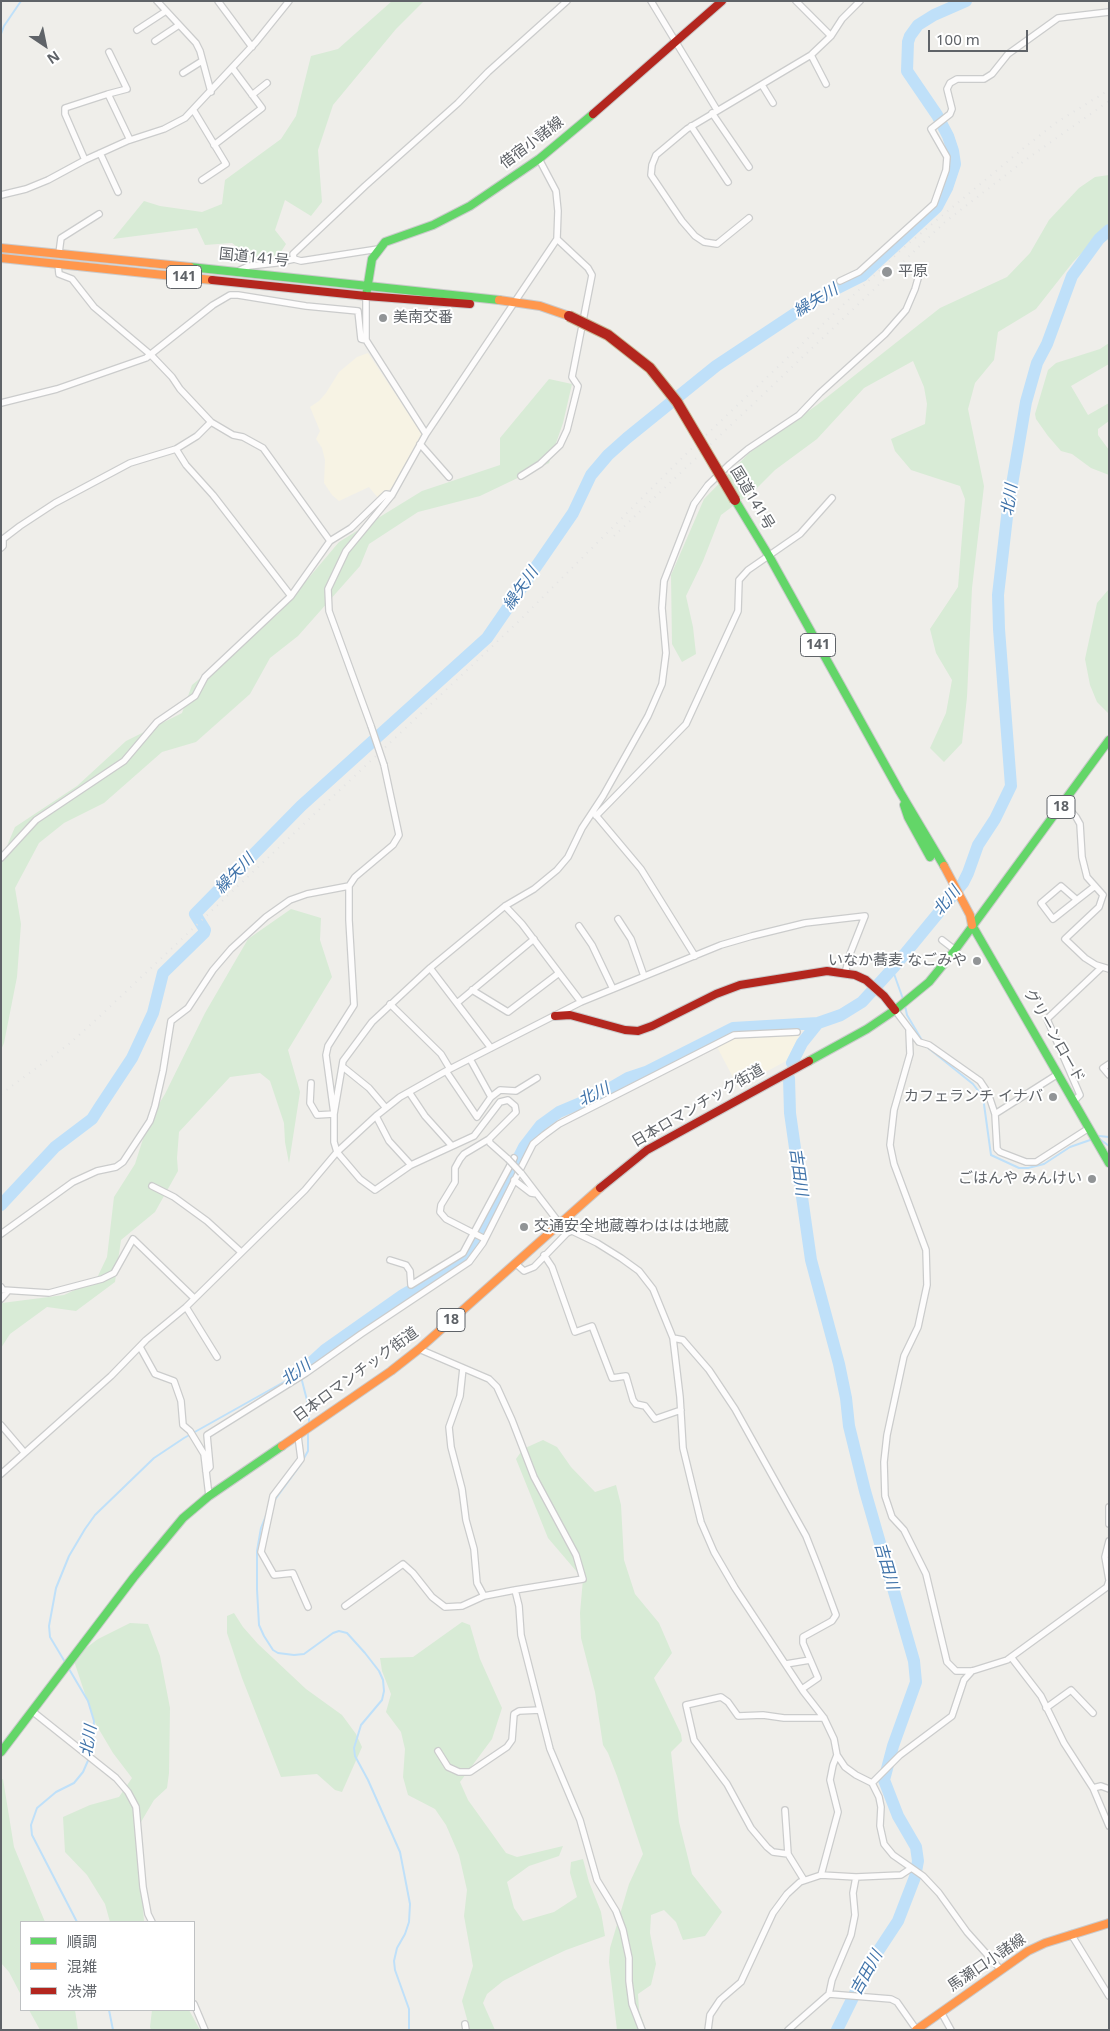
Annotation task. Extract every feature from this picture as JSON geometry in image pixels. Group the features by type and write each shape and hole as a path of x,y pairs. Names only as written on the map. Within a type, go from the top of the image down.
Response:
{"main road":[{"name":"借宿小諸線","path":"378,249 385,242 433,225 470,206 539,159 632,82 722,1"},
{"name":"国道141号","path":"1,248 237,272 367,291"},
{"path":"367,291 372,259 378,249"},
{"name":"国道141号","path":"1,258 367,291 488,305 508,302 540,306 569,316 608,335 650,368 677,402 769,556 900,792 916,815 951,888 961,905 970,915 972,925"},
{"name":"日本ロマンチック街道","path":"1,1752 146,1562 183,1518 209,1496 391,1371 419,1349 610,1179 647,1150 675,1133 845,1042 894,1010 929,982 955,950 1010,872 1064,803 1109,740"},
{"name":"グリーンロード","path":"972,925 1109,1163"},
{"path":"555,1016 570,1015 625,1030 638,1031 716,994 740,985 827,971 855,975 866,980 884,996 894,1010"},
{"name":"馬瀬口小諸線","path":"916,2030 1028,1951 1071,1934 1109,1923"}],"street":[{"path":"157,1 196,43 211,92"},
{"path":"218,1 252,47"},
{"path":"1,195 26,189 130,140 176,124 194,110 233,69 289,1"},
{"path":"294,259 292,254 567,1"},
{"path":"651,1 715,112 750,167"},
{"path":"796,1 830,36"},
{"path":"749,218 717,244 704,242 695,236 682,221 650,175 656,155 690,126 811,55 860,1"},
{"path":"137,30 166,11"},
{"path":"840,281 859,272 934,204 946,170 947,158 931,129 942,121 952,109 947,89 957,79 984,78 992,74 1008,54 1058,18 1109,12"},
{"path":"155,41 179,26"},
{"path":"85,160 65,114 65,108 127,89 109,52"},
{"path":"811,55 826,84"},
{"path":"183,73 202,61"},
{"path":"214,146 262,108 233,69"},
{"path":"252,95 267,83"},
{"path":"762,85 773,103"},
{"path":"108,94 130,140"},
{"path":"194,110 226,164 202,180"},
{"path":"690,126 728,182"},
{"path":"100,153 118,192"},
{"path":"485,1239 446,1219 440,1212 441,1205 454,1182 455,1168 464,1154 489,1139 516,1112 515,1106 508,1100 500,1102 474,1136 411,1165 375,1190 360,1179 337,1152 334,1142 334,1114 326,1055 328,1046 354,1005 349,886 355,877 393,845 399,835 384,765 329,611 328,589 346,551 392,495 426,434 508,302 557,239 558,211 556,191 539,159"},
{"path":"59,253 60,238 99,214"},
{"path":"521,476 540,464 560,445 567,430 578,386 572,377 577,344 592,276 588,268 557,239"},
{"path":"237,272 249,266 294,259 301,261 378,249"},
{"path":"58,264 59,274 72,279 94,307 152,355 211,422 233,436 243,437 263,448 330,540"},
{"path":"334,1114 344,1061 372,1022 430,968 505,906 534,889 557,870 568,857 595,814 648,716 662,684 666,653 662,608 664,582 694,504 708,485 736,459 799,415 885,334 906,310 921,268"},
{"path":"367,291 366,340 426,434"},
{"path":"1,403 57,389 152,355 213,305 230,295 238,294 306,306 358,311 361,339 366,340"},
{"path":"1,548 4,546 3,539 55,502 130,463 176,449 197,436 211,422"},
{"path":"420,444 449,477"},
{"path":"176,449 186,465 213,495 291,596"},
{"path":"1,858 36,820 124,760 157,722 195,696 205,677 291,596 330,540 351,528 386,494 392,495"},
{"path":"595,814 686,724 738,611 739,580 748,570 800,534 832,498"},
{"path":"1064,803 1076,816 1080,824 1082,857 1088,877 1106,895 1099,908 1065,939 1084,958 1109,969"},
{"path":"595,814 641,869 695,956"},
{"path":"1,1234 73,1182 97,1170 116,1167 123,1162 150,1121 164,1071 171,1021 188,1008 213,970 231,949 266,917 290,900 307,894 349,886"},
{"path":"1077,900 1061,886 1040,903 1053,920 1095,886"},
{"path":"505,906 534,939 581,1002"},
{"path":"1,1474 186,1307 305,1190 337,1152 376,1116 409,1092 581,1002 721,945 805,923 865,916 850,954 845,973"},
{"path":"618,919 631,939 644,976"},
{"path":"579,926 592,945 613,989"},
{"path":"457,1003 534,939"},
{"path":"942,940 955,950"},
{"path":"1074,1101 1080,1095 1047,1019 1102,967"},
{"path":"430,968 492,1048"},
{"path":"472,990 508,1012 559,973"},
{"path":"390,1004 441,1054 448,1070 477,1117 491,1096 500,1090 516,1091 537,1078"},
{"path":"894,1010 919,1042 928,1045 980,1081 988,1093 995,1114 997,1149 1000,1152 1026,1162 1036,1162 1089,1128"},
{"path":"910,1031 910,1054 894,1110 890,1145 894,1164 926,1250 927,1285 918,1327 904,1356 887,1435 884,1462 885,1496 892,1517 904,1530 926,1574 947,1662 956,1671 972,1671 992,1666 1011,1657 1108,1587 1109,1580 1105,1556 1109,1541"},
{"path":"206,1471 210,1467 207,1435 306,1373 469,1262 485,1239 533,1144 559,1124 734,1035 796,1032"},
{"path":"470,1059 491,1096"},
{"path":"1109,1064 1104,1068 1109,1075"},
{"path":"343,1067 369,1088 386,1108"},
{"path":"995,1114 1058,1074"},
{"path":"310,1083 310,1103 317,1115 334,1114"},
{"path":"409,1092 425,1116 452,1146"},
{"path":"376,1116 389,1141 411,1165"},
{"path":"489,1139 490,1143 511,1159 560,1224"},
{"path":"390,1260 406,1265 410,1271 411,1285 463,1253 511,1159"},
{"path":"514,1180 531,1193 537,1194"},
{"path":"152,1186 174,1197 194,1211 241,1252"},
{"path":"515,1264 524,1271 534,1267 567,1233 572,1231 621,1258 639,1271 653,1290 673,1338 683,1448 701,1522 714,1552 735,1588 802,1689 824,1718 834,1739 837,1756 845,1767 856,1776 872,1783 879,1797 881,1807 880,1826 884,1844 910,1869 923,1876 967,1932 1001,1970"},
{"path":"1,1287 3,1290 8,1291 49,1293 102,1279 114,1273 133,1239 194,1298"},
{"path":"544,1255 552,1267 575,1332 592,1326 612,1378 626,1376 633,1400 636,1404 645,1406 655,1419 681,1410"},
{"path":"1,1299 8,1291"},
{"path":"186,1307 217,1357"},
{"path":"673,1338 683,1340 709,1370 735,1409 806,1536 836,1615 832,1621 803,1637 803,1643 818,1678 802,1689"},
{"path":"140,1347 156,1374 174,1381 181,1401 182,1425 190,1431 204,1454 209,1496"},
{"path":"345,1606 403,1564 413,1573 432,1597 445,1607 462,1606 484,1596 583,1579 576,1555 534,1477 497,1387 488,1379 419,1349"},
{"path":"463,1368 460,1396 449,1427 451,1447 474,1549 477,1583 484,1596"},
{"path":"1,1425 24,1452"},
{"path":"298,1436 301,1459 273,1496 261,1552 274,1574 293,1573 308,1607"},
{"path":"1109,1508 1109,1524"},
{"path":"515,1590 519,1606 521,1635 550,1749 580,1820 597,1880 616,1912 623,1930 629,1958 632,2004 642,2030"},
{"path":"1011,1657 1041,1696 1064,1743 1093,1788 1109,1826"},
{"path":"786,1664 810,1660"},
{"path":"872,1783 900,1755 952,1716 964,1680 972,1671"},
{"path":"1046,1708 1070,1690 1093,1713"},
{"path":"788,1854 773,1852 767,1848 751,1828 728,1784 694,1740 686,1705 720,1697 728,1702 738,1716 763,1714 784,1718 824,1718"},
{"path":"438,1751 448,1767 459,1772 470,1772 507,1747 512,1740 514,1714 519,1711 540,1710"},
{"path":"32,1711 102,1766 128,1792 136,1807 143,1887 148,1914 152,1921"},
{"path":"821,1875 838,1812 830,1780 837,1756"},
{"path":"1093,1788 1102,1786 1109,1789"},
{"path":"785,1810 788,1854 804,1880"},
{"path":"708,2030 710,2016 720,2000 741,1982 773,1913 787,1894 800,1882 821,1875 856,1877 901,1875 910,1869"},
{"path":"788,2030 829,1994 832,1980 851,1935 855,1915 853,1893 856,1877"},
{"path":"1071,1934 1109,1996"},
{"path":"829,1994 891,1999 897,2002 916,2030"},
{"path":"195,2006 205,2030"},
{"path":"941,2012 951,2030"}],"shaded area":[{"path":"368,353 422,434 394,485 389,490 385,491 378,498 369,487 339,501 332,495 324,483 325,460 322,448 316,439 320,431 310,407 326,393 339,372 357,357"},
{"path":"742,1035 799,1036 786,1061 738,1087 715,1043"}],"green space":[{"path":"392,1 424,1 396,29 333,105 318,150 322,202 311,216 285,200 275,230 286,244 279,255 251,258 232,243 205,245 197,228 113,239 144,201 160,206 202,212 222,204 225,180 281,139 296,116 311,56 338,49"},
{"path":"1109,175 1109,225 1073,262 1036,309 998,332 994,360 975,383 968,409 984,486 972,588 967,697 962,743 944,762 930,748 946,713 952,680 936,653 930,629 958,587 965,499 960,486 911,470 895,451 891,439 925,424 927,404 924,387 913,361 864,388 817,439 775,470 756,489 721,515 703,561 686,596 693,627 696,654 682,662 672,644 671,575 704,499 749,453 817,405 940,308 1007,277 1030,253 1049,220 1079,188 1095,177"},
{"path":"1109,343 1109,364 1071,386 1088,415 1109,403 1109,421 1098,429 1098,435 1109,450 1109,475 1091,468 1072,454 1061,451 1036,419 1035,414 1048,370 1056,363 1100,349"},
{"path":"549,379 572,384 563,423 549,463 480,496 418,512 369,544 360,566 298,636 270,658 250,694 196,742 162,752 104,803 64,823 39,843 15,888 21,924 17,977 1,1050 1,860 15,827 77,786 126,741 182,713 192,685 279,613 339,542 422,491 500,465 500,438"},
{"path":"1109,589 1109,714 1097,702 1090,685 1085,659 1097,603"},
{"path":"291,909 321,918 320,940 332,977 288,1050 300,1092 289,1163 284,1123 270,1081 260,1073 230,1077 179,1132 178,1171 155,1212 121,1240 115,1282 76,1311 47,1307 10,1334 1,1348 2,1303 64,1295 96,1280 107,1257 114,1197 135,1164 149,1120 165,1094 205,1013 248,939"},
{"path":"543,1440 557,1447 571,1467 595,1492 616,1485 621,1505 624,1560 635,1594 659,1623 672,1653 654,1678 681,1734 682,1741 671,1752 679,1822 692,1874 722,1912 705,1936 683,1940 676,1922 664,1910 651,1915 650,1933 656,1964 651,1985 638,1994 639,2010 646,2030 617,2030 609,1962 610,1948 629,1884 643,1854 617,1776 603,1745 595,1692 581,1638 580,1613 583,1579 548,1538 516,1459 523,1449"},
{"path":"234,1613 258,1644 306,1689 342,1715 356,1734 362,1747 342,1792 335,1790 317,1774 281,1777 242,1678 227,1633 227,1616"},
{"path":"462,1622 470,1625 480,1659 502,1708 492,1739 460,1782 468,1800 506,1853 517,1857 563,1846 559,1856 529,1866 507,1882 514,1908 523,1921 554,1912 577,1897 570,1873 571,1862 583,1859 589,1882 601,1912 605,1936 566,1950 532,1966 503,1981 487,1994 483,2003 495,2030 470,2030 462,2001 473,1966 464,1916 467,1890 459,1855 446,1825 435,1809 408,1795 403,1777 405,1749 401,1732 386,1712 391,1694 382,1671 380,1658 413,1657"},
{"path":"130,1623 148,1624 160,1656 170,1708 167,1788 154,1800 138,1827 144,1921 110,1921 105,1904 87,1875 65,1852 63,1817 90,1805 119,1797 132,1778 113,1753 94,1721 73,1658 98,1639"},
{"path":"3,1779 14,1847 45,1921 20,1921 20,1993 9,1972 1,1963 1,1780"},
{"path":"30,2011 75,2011 78,2030 40,2030"},
{"path":"152,2011 190,2011 200,2030 151,2030"}],"waterway":[{"path":"1,34 4,26 21,1"},
{"name":"繰矢川","path":"1,1205 55,1147 92,1119 132,1058 153,1013 163,973 204,933 205,930 195,914 301,806 487,638 573,513 591,475 608,455 716,366 820,297 862,276 937,207 947,188 955,164 953,151 948,136 937,115 907,71 908,42 918,25 934,15 966,1"},
{"name":"北川","path":"300,1373 325,1350 403,1295 456,1265 472,1249 524,1147 541,1125 559,1112 597,1096 628,1078 646,1072 733,1028 818,1023 841,1015 862,1002 894,967 963,883 978,845 995,819 1011,786 998,595 1008,508 1026,402 1037,363 1047,344 1072,276 1099,239 1109,230"},
{"path":"894,967 893,971 903,999"},
{"path":"905,1006 907,1015 923,1042"},
{"name":"吉田川","path":"792,1063 802,1043 818,1023"},
{"path":"927,1047 973,1084 983,1097 991,1155 1019,1168 1028,1168 1044,1164 1070,1147 1093,1139"},
{"name":"吉田川","path":"789,1078 790,1113 811,1260 839,1364 849,1426 865,1491 914,1661 916,1682 893,1746 884,1780 898,1816 916,1847 918,1861 915,1877 898,1921 869,1965 837,2030"},
{"path":"1099,1136 1109,1137"},
{"path":"1097,1137 1109,1146"},
{"name":"北川","path":"65,1662 50,1637 49,1626 56,1588 69,1556 95,1515 154,1458 184,1438 300,1373 309,1408 309,1424"},
{"path":"303,1460 308,1451 308,1433"},
{"path":"274,1501 301,1464"},
{"path":"267,1513 261,1528 257,1551 257,1589 259,1625 273,1650 278,1653 304,1654 333,1633 339,1631 347,1633 379,1671 383,1680 384,1691 382,1700 361,1725 354,1748 355,1756 368,1780 400,1852 410,1904 409,1922 397,1948 394,1961 395,1970 409,2009 409,2030"},
{"name":"北川","path":"69,1669 88,1701 94,1721 90,1756 83,1772 74,1783 56,1792 37,1808 31,1825 32,1835 76,1921"},
{"name":"北川","path":"109,2011 113,2030"}],"railway":[{"path":"1,1094 69,1044 98,1018 518,622 684,456 902,249 1057,122 1109,90"},
{"path":"614,536 945,222 1024,161 1109,101"}],"traffic: fast":[{"path":"366,296 372,259 385,242 433,225 470,206 539,159 593,114"},
{"path":"190,267 499,300"},
{"path":"735,500 769,556 900,792 944,866"},
{"path":"809,1061 867,1029 895,1010 929,982 955,950 1109,740"},
{"path":"904,805 908,817 930,857"},
{"path":"972,925 1109,1163"},
{"path":"1,1752 134,1577 183,1518 209,1496 282,1446"}],"traffic: slow":[{"path":"1,248 190,267"},
{"path":"1,258 212,280"},
{"path":"499,300 540,306 569,316"},
{"path":"944,866 970,915 972,925"},
{"path":"282,1446 391,1371 419,1349 600,1188"},
{"path":"916,2030 1028,1951 1045,1943 1109,1923"}],"traffic: jam":[{"path":"593,114 722,1"},
{"path":"212,280 366,296 470,304"},
{"path":"569,316 608,335 650,368 677,402 735,500"},
{"path":"555,1016 570,1015 625,1030 638,1031 716,994 740,985 827,971 855,975 866,980 884,996 895,1010"},
{"path":"600,1188 647,1150 809,1061"}],"place":[{"name":"平原","path":"887,272"},
{"name":"美南交番","path":"383,318"},
{"name":"いなか蕎麦 なごみや","path":"977,961"},
{"name":"カフェランチ イナバ","path":"1053,1097"},
{"name":"ごはんや みんけい","path":"1092,1179"},
{"name":"交通安全地蔵尊わははは地蔵","path":"524,1227"}]}
